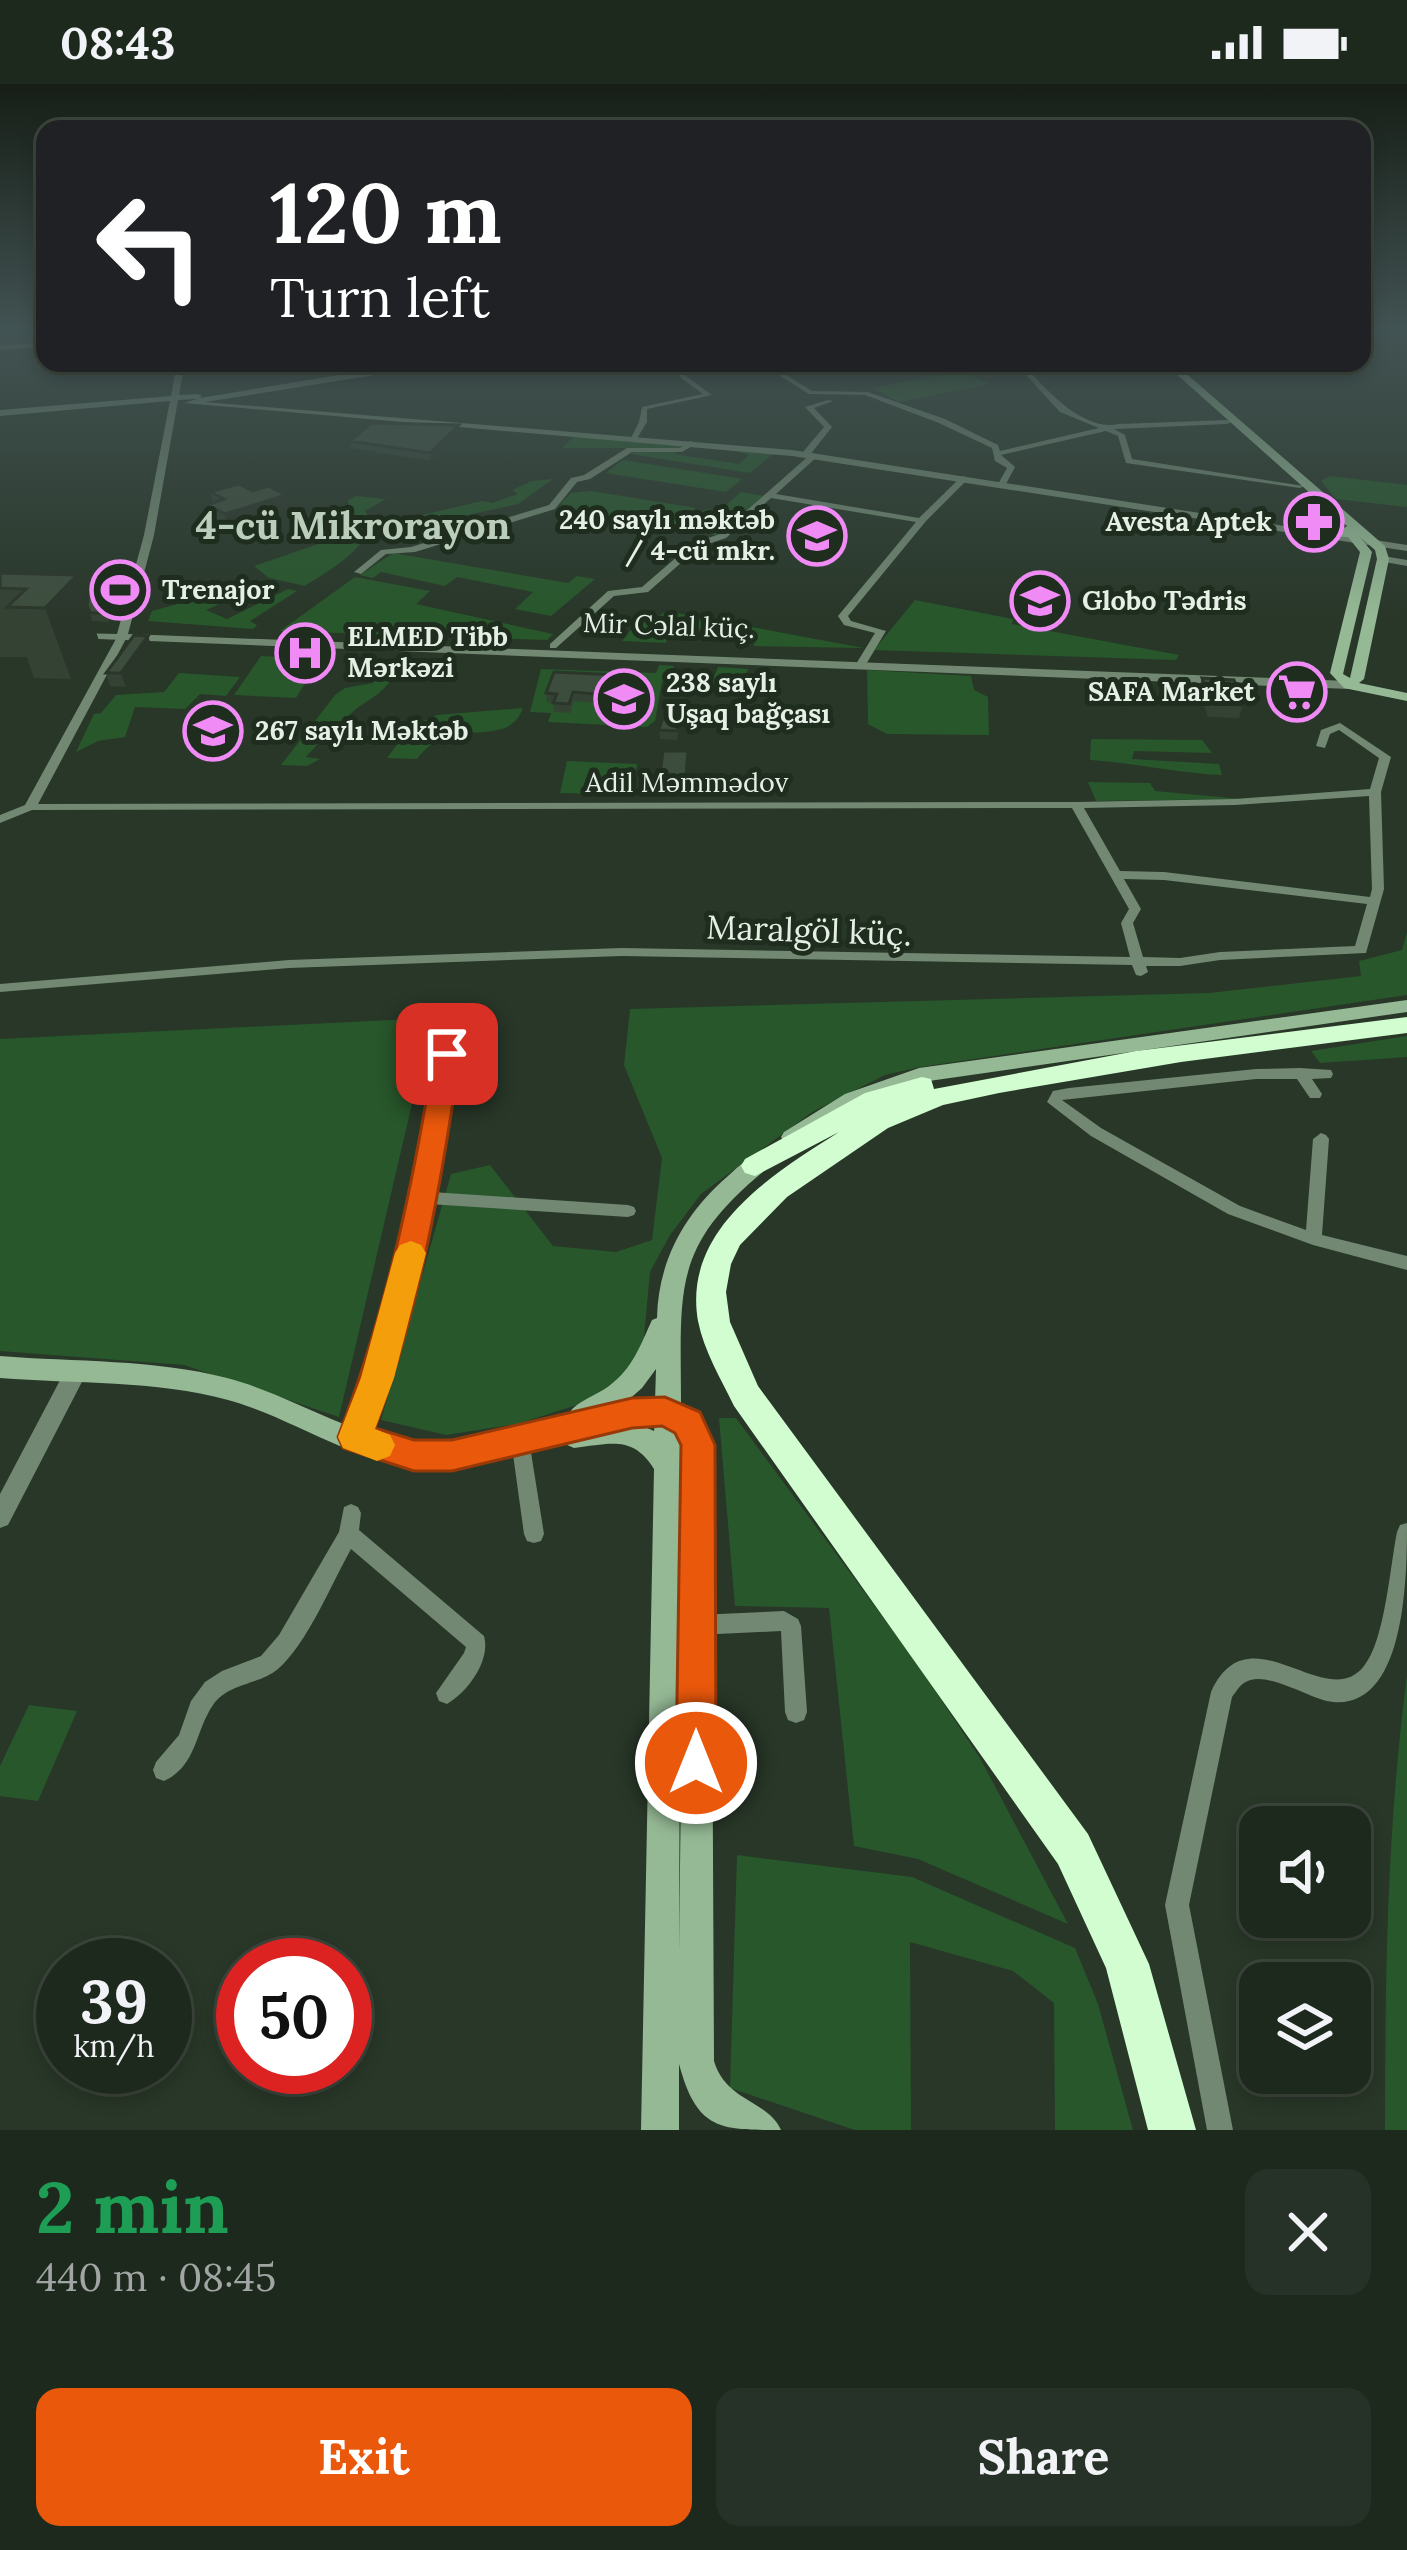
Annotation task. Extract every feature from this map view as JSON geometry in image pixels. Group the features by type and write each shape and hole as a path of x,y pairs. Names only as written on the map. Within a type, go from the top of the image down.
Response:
{"highway":[{"path":"754,1166 893,1093 955,1080 1407,1024"},
{"path":"1105,1064 956,1092 873,1124 760,1200 728,1237 710,1286 716,1337 746,1396 1073,1849 1126,1964 1159,2066 1172,2130"}],"main road":[{"path":"1238,427 1361,536 1366,552 1348,674"},
{"path":"1238,427 1383,560 1348,674"},
{"path":"1309,532 1361,536"},
{"path":"1348,674 1407,694"},
{"path":"520,1440 596,1407 638,1379 652,1358 687,1235 703,1211 823,1115 895,1081 1407,1006"},
{"path":"660,2130 669,1296"},
{"path":"0,1367 211,1385 355,1437 428,1456 520,1440 610,1417 665,1412 688,1422 698,1445 694,2040 699,2075 711,2098 731,2115 762,2130"},
{"path":"520,1440 629,1433 651,1441 664,1468"}],"street":[{"path":"30,807 124,633 172,427"},
{"path":"502,427 810,455 1309,532"},
{"path":"633,438 637,427"},
{"path":"553,646 611,593 647,589 698,543 723,536 810,455 828,427"},
{"path":"954,427 1000,452 1133,427"},
{"path":"1103,427 1126,441 1132,462 1300,486"},
{"path":"358,572 384,552 412,550 552,507 574,480 628,451 682,450 693,443"},
{"path":"1000,452 998,459 1011,467 1001,484"},
{"path":"862,660 881,631 842,619 922,521 964,478"},
{"path":"770,495 922,521"},
{"path":"1361,536 1407,546"},
{"path":"1383,560 1407,563"},
{"name":"Mir Cəlal küç.","path":"862,660 553,646 64,631 102,637 124,633 1178,672 1348,674"},
{"name":"Maralgöl küç.","path":"0,988 289,964 622,952 1138,966 1207,957 1361,950 1380,869 1375,791 1384,756 1340,726 1325,732 1321,746"},
{"name":"Adil Məmmədov","path":"0,819 30,807 1076,805 1253,801 1375,791"},
{"path":"1076,805 1135,909 1127,923 1138,966"},
{"path":"1116,875 1164,876 1373,901"},
{"path":"1199,942 1207,957"},
{"path":"355,1437 377,1378 425,1198 447,1054"},
{"path":"1300,1073 1315,1094"},
{"path":"1326,1074 1054,1098 1057,1106 1096,1132 1234,1210 1313,1239 1407,1263"},
{"path":"1313,1239 1322,1139"},
{"path":"425,1198 628,1210"},
{"path":"0,1517 74,1374"},
{"path":"520,1440 534,1534"},
{"path":"164,1770 186,1750 206,1698 224,1679 253,1672 274,1658 350,1523 477,1643 474,1658 446,1694"},
{"path":"1220,2130 1177,1905 1222,1692 1231,1676 1244,1667 1264,1668 1333,1692 1353,1690 1370,1677 1382,1654 1407,1532"},
{"path":"697,1625 784,1621 791,1626 796,1712"}],"green space":[{"path":"574,436 686,446 674,454 739,464 749,455 731,450 773,454 750,473 631,454 634,448 562,448"},
{"path":"623,460 742,479 726,492 606,473"},
{"path":"1330,476 1407,485 1407,507 1336,499 1321,481"},
{"path":"553,479 518,504 380,534 379,530 398,525 397,521 482,501 492,503 518,494 512,490 532,481"},
{"path":"591,491 696,508 678,523 707,509 719,511 741,492 765,496 721,536 572,511 560,504 571,493"},
{"path":"357,496 386,499 365,511 373,523 368,534 335,567 305,586 269,578 254,566 330,540 337,524 351,514 348,500"},
{"path":"393,553 568,583 577,576 595,579 551,616 515,609 533,592 457,577 445,586 381,572 373,578 360,575"},
{"path":"355,577 430,591 416,604 553,634 547,640 280,631"},
{"path":"269,582 206,610 227,619 288,589 297,591 250,621 257,625 253,629 148,621 152,611"},
{"path":"915,600 1013,619 1012,624 1179,655 1176,660 874,650"},
{"path":"666,611 864,648 754,646 755,635 702,627 697,632 668,631 666,643 622,641 636,623 650,622"},
{"path":"261,656 320,659 296,698 234,695"},
{"path":"659,665 674,666 673,674 714,677 718,667 748,669 744,679 726,678 725,688 662,682 655,721 647,727 548,722 551,713 530,712 541,669 656,673"},
{"path":"381,670 397,671 306,757 320,759 307,766 281,765 335,695 345,688 373,683"},
{"path":"867,670 971,676 974,690 988,697 989,735 887,734 868,724"},
{"path":"179,673 240,677 226,696 200,694 185,709 135,707 125,737 98,741 76,752 94,714 101,713 116,695 164,692"},
{"path":"523,708 505,728 446,737 417,759 387,758 410,727 437,715"},
{"path":"1091,739 1202,740 1212,753 1134,751 1132,759 1219,764 1222,775 1090,760"},
{"path":"567,761 637,764 633,795 560,793"},
{"path":"1088,782 1150,783 1155,791 1242,799 1096,801"},
{"path":"1407,932 1407,995 885,1075 812,1112 701,1194 650,1272 643,1348 630,1373 605,1396 517,1424 446,1435 381,1420 451,1174 490,1165 553,1246 616,1252 652,1240 662,1158 624,1065 630,1009 1209,993 1361,976 1359,961 1402,950"},
{"path":"432,1018 339,1417 184,1365 0,1351 0,1039"},
{"path":"1407,1036 1407,1057 1320,1063 1311,1051"},
{"path":"719,1418 736,1418 913,1658 980,1758 1068,1924 918,1859 854,1846 829,1608 735,1606"},
{"path":"1407,1675 1407,2130 1385,2130 1391,1846"},
{"path":"29,1705 77,1711 38,1801 0,1796 0,1766"},
{"path":"737,1855 912,1877 1075,1948 1098,2004 1133,2130 1055,2130 1054,2003 1013,1971 910,1942 911,2130 855,2130 730,2088"}],"building":[{"path":"366,427 456,427 430,453 350,441"},
{"path":"238,484 253,491 268,486 286,495 225,514 207,505 224,499 210,492"},
{"path":"0,573 77,575 45,608 7,607 26,589 0,588"},
{"path":"120,578 116,600 106,613 90,613 92,580"},
{"path":"134,635 148,636 121,673 106,673"},
{"path":"554,672 638,676 632,697 573,692 569,704 553,703 557,694 546,693"},
{"path":"1202,678 1234,680 1243,705 1212,703"},
{"path":"662,719 679,720 677,731 659,730"},
{"path":"663,751 688,751 686,776 660,775"}],"slow traffic":[{"path":"377,1445 355,1437 377,1378 411,1253"}],"place":[{"name":"Avesta Aptek","path":"1314,522"},
{"name":"240 saylı məktəb / 4-cü mkr.","path":"817,536"},
{"name":"Trenajor","path":"120,590"},
{"name":"Globo Tədris","path":"1040,601"},
{"name":"ELMED Tibb Mərkəzi","path":"305,653"},
{"name":"SAFA Market","path":"1297,692"},
{"name":"238 saylı Uşaq bağçası","path":"624,699"},
{"name":"267 saylı Məktəb","path":"213,731"}],"district":[{"name":"4-cü Mikrorayon","path":"353,525"}],"route":[{"path":"447,1054 425,1198 377,1378 355,1437 414,1455 452,1456 632,1413 665,1412 688,1422 698,1445 696,1763"}]}
